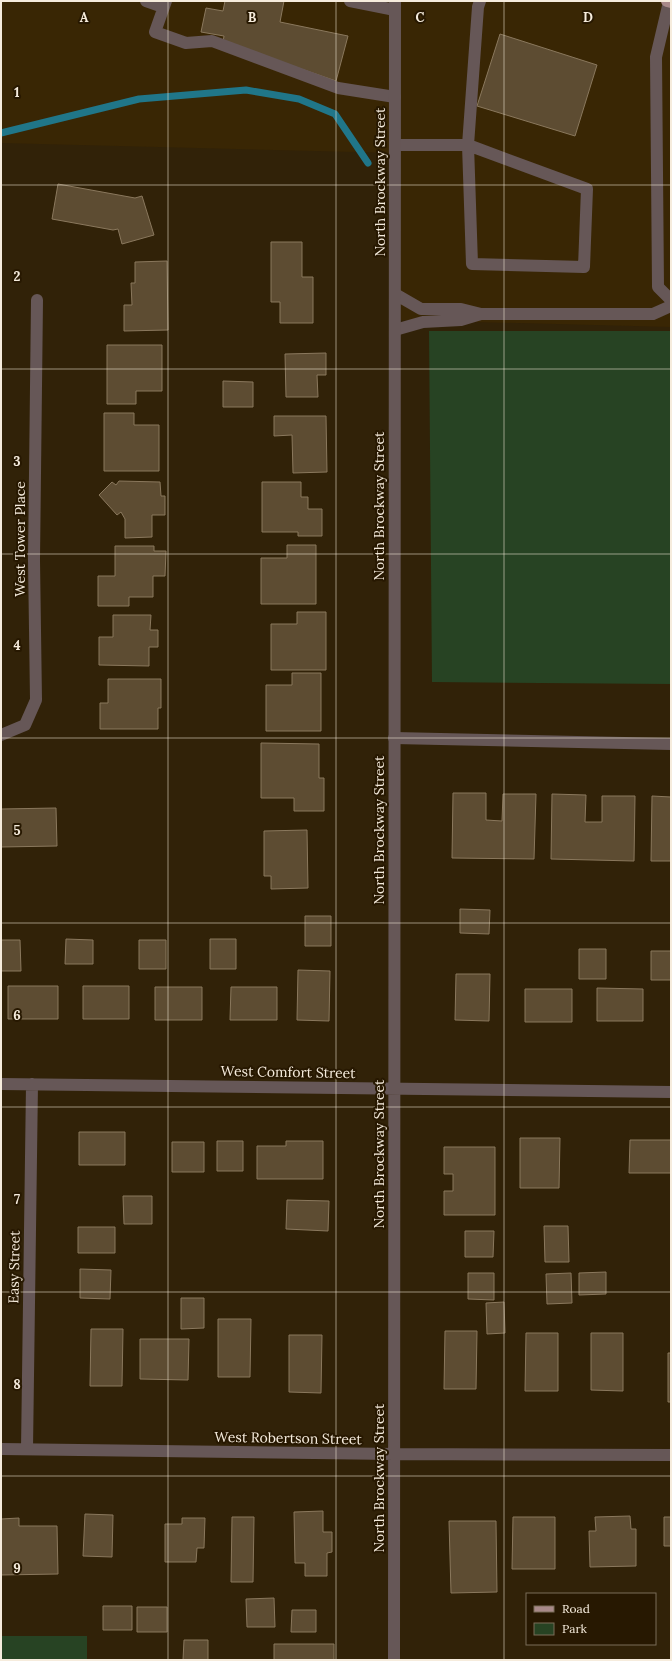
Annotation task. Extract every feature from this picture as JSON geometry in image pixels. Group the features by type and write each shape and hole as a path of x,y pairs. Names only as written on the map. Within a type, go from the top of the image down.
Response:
{"street":[{"path":"146,1 165,4 154,32 186,43 212,41 338,88 395,97"},
{"path":"350,1 395,5"},
{"path":"395,145 468,145 587,189 584,267 472,264 468,145 478,7 480,1"},
{"path":"669,2 656,57 656,97 658,287 671,300"},
{"name":"North Brockway Street","path":"394,1660 395,5"},
{"path":"395,294 421,309 460,309 481,314 653,314 671,306"},
{"name":"West Tower Place","path":"1,735 25,725 36,700 34,560 37,300"},
{"path":"395,330 423,322 462,320 481,314"},
{"path":"394,738 671,744"},
{"name":"West Comfort Street","path":"1,1084 671,1092"},
{"name":"Easy Street","path":"27,1449 32,1084"},
{"name":"West Robertson Street","path":"1,1449 394,1454 671,1455"}],"shaded area":[{"path":"1,1 671,2 671,327 395,320 395,153 1,143"}],"green space":[{"path":"429,331 671,331 671,684 432,682"},
{"path":"1,1636 87,1636 87,1660 1,1660"}],"building":[{"path":"225,1 284,1 280,22 348,36 336,81 223,42 224,36 201,32 206,8 223,11"},
{"path":"500,34 597,65 575,136 477,106"},
{"path":"58,184 135,198 142,196 154,235 122,244 118,229 113,230 52,219"},
{"path":"271,242 302,242 302,277 313,277 313,323 280,323 280,302 271,302"},
{"path":"167,261 168,330 124,331 124,305 132,305 131,283 135,283 135,262"},
{"path":"107,345 162,345 162,391 136,391 136,404 107,404"},
{"path":"326,353 326,375 317,375 318,397 286,397 285,354"},
{"path":"223,381 253,382 253,407 223,407"},
{"path":"104,413 134,413 134,425 159,425 159,471 104,471"},
{"path":"274,416 326,416 327,472 293,473 292,435 274,436"},
{"path":"119,481 160,482 161,496 165,496 165,515 152,515 152,537 125,538 125,519 121,512 117,515 99,495 112,482 116,485"},
{"path":"262,482 301,482 301,497 308,497 308,509 322,509 322,536 298,536 298,532 262,532"},
{"path":"287,545 316,545 316,604 261,604 261,558 287,558"},
{"path":"115,546 154,546 154,551 166,551 165,576 153,576 153,597 129,597 129,606 98,606 98,576 115,576"},
{"path":"297,612 326,612 326,670 271,670 271,624 297,624"},
{"path":"113,615 151,615 150,630 158,630 158,647 149,647 149,666 99,665 99,637 113,637"},
{"path":"292,673 321,673 321,731 266,731 266,685 292,685"},
{"path":"108,679 161,679 161,708 158,708 158,729 100,729 100,703 108,703"},
{"path":"261,743 319,744 319,778 324,778 324,811 294,811 294,798 261,798"},
{"path":"453,793 486,793 486,820 502,821 503,794 536,794 534,859 452,858"},
{"path":"552,794 586,795 585,822 602,822 602,796 635,796 634,861 551,859"},
{"path":"652,796 671,797 671,861 651,861"},
{"path":"56,808 57,846 1,847 1,809"},
{"path":"307,830 308,888 271,889 271,876 264,876 264,831"},
{"path":"460,909 490,910 489,934 460,933"},
{"path":"305,916 331,916 331,946 305,946"},
{"path":"66,939 93,940 93,964 65,964"},
{"path":"210,939 236,939 236,969 210,969"},
{"path":"1,940 20,940 21,971 1,971"},
{"path":"139,940 166,940 166,969 139,969"},
{"path":"579,949 606,949 606,979 579,979"},
{"path":"651,951 671,951 671,980 651,980"},
{"path":"298,970 330,971 329,1021 297,1020"},
{"path":"456,974 490,974 489,1021 455,1020"},
{"path":"8,986 58,986 58,1019 8,1019"},
{"path":"83,986 129,986 129,1019 83,1019"},
{"path":"155,987 202,987 202,1020 155,1020"},
{"path":"231,987 277,987 277,1020 230,1020"},
{"path":"597,988 643,989 643,1021 597,1021"},
{"path":"525,989 572,989 572,1022 525,1022"},
{"path":"79,1132 125,1132 125,1165 79,1165"},
{"path":"520,1138 560,1138 559,1188 520,1188"},
{"path":"630,1140 671,1140 671,1173 629,1173"},
{"path":"217,1141 243,1141 243,1171 217,1171"},
{"path":"286,1141 323,1141 323,1179 257,1179 257,1146 286,1146"},
{"path":"172,1142 204,1142 204,1172 172,1172"},
{"path":"444,1147 495,1147 495,1215 444,1215 444,1191 453,1191 453,1174 444,1174"},
{"path":"123,1196 152,1196 152,1224 124,1224"},
{"path":"287,1200 329,1201 328,1231 286,1229"},
{"path":"544,1226 568,1226 569,1262 545,1262"},
{"path":"78,1227 115,1227 115,1253 78,1253"},
{"path":"465,1231 494,1231 493,1257 465,1257"},
{"path":"80,1269 111,1270 110,1299 80,1298"},
{"path":"606,1272 606,1294 579,1295 579,1273"},
{"path":"468,1273 494,1273 494,1300 468,1299"},
{"path":"571,1273 572,1303 547,1304 546,1274"},
{"path":"181,1298 204,1298 204,1328 181,1329"},
{"path":"504,1302 505,1333 487,1334 486,1303"},
{"path":"218,1319 251,1319 250,1377 218,1377"},
{"path":"91,1329 123,1329 122,1386 90,1386"},
{"path":"445,1331 477,1331 476,1389 444,1389"},
{"path":"526,1333 558,1333 558,1391 525,1391"},
{"path":"591,1333 623,1333 623,1391 591,1390"},
{"path":"289,1335 322,1335 321,1393 289,1392"},
{"path":"140,1339 189,1339 188,1380 140,1379"},
{"path":"668,1353 671,1353 671,1402 668,1402"},
{"path":"323,1511 323,1532 332,1532 332,1552 327,1553 327,1576 305,1576 305,1563 295,1563 294,1512"},
{"path":"85,1514 113,1515 112,1557 83,1556"},
{"path":"630,1516 631,1529 636,1529 636,1566 590,1567 589,1531 596,1531 595,1517"},
{"path":"232,1517 254,1517 253,1582 231,1582"},
{"path":"513,1517 555,1517 555,1569 512,1569"},
{"path":"664,1517 671,1517 671,1546 664,1546"},
{"path":"19,1518 19,1526 57,1526 58,1574 1,1575 1,1519"},
{"path":"182,1518 205,1518 204,1548 197,1548 196,1562 165,1562 165,1524 182,1524"},
{"path":"449,1521 496,1521 497,1592 451,1593"},
{"path":"274,1598 275,1627 247,1627 246,1599"},
{"path":"103,1606 132,1606 132,1630 103,1630"},
{"path":"137,1607 167,1607 167,1632 137,1632"},
{"path":"292,1610 316,1610 316,1632 291,1632"},
{"path":"184,1640 208,1640 208,1660 183,1660"},
{"path":"274,1644 334,1644 334,1660 274,1660"}],"waterway":[{"path":"1,133 139,99 246,90 299,99 335,114 368,163"}]}
